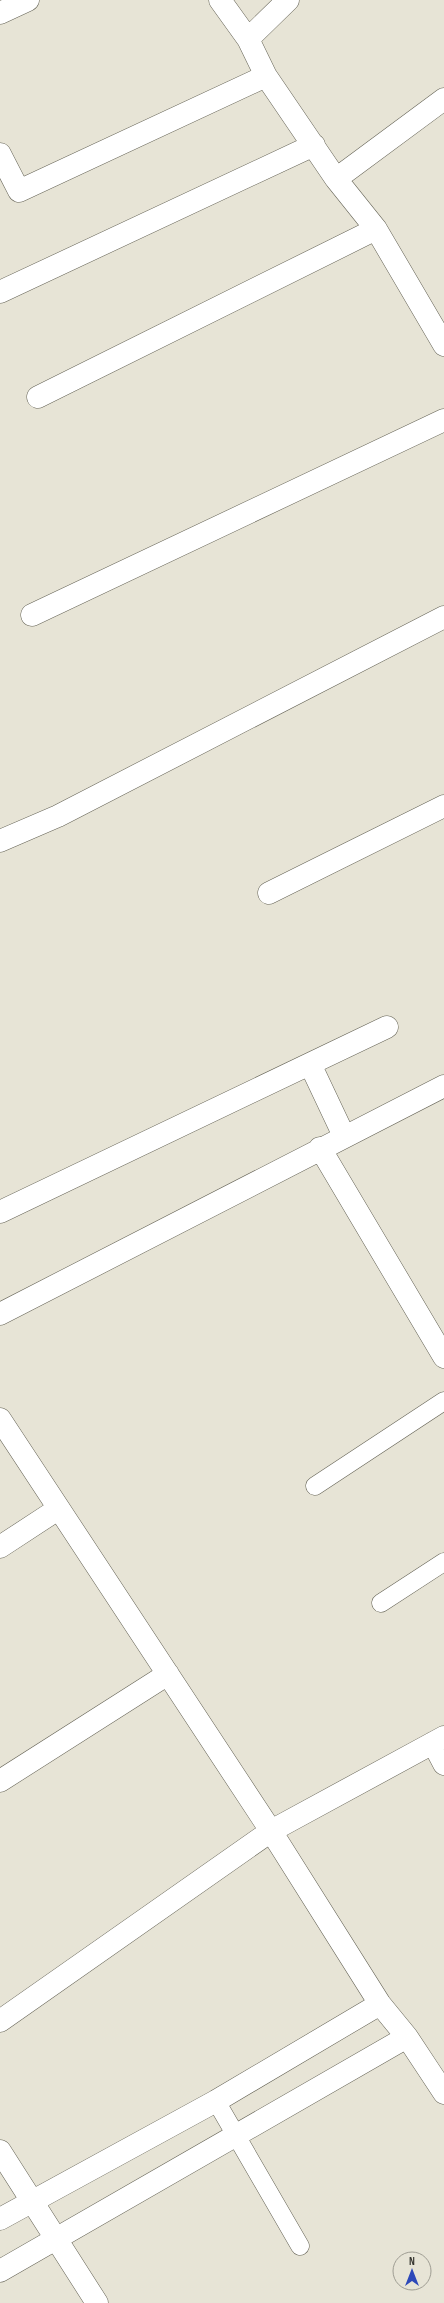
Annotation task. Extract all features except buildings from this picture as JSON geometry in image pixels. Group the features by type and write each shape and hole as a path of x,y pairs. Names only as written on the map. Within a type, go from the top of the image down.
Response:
{"street":[{"path":"0,13 28,0"},
{"path":"220,0 248,39 266,76 336,179 376,228 444,345"},
{"path":"248,39 288,0"},
{"path":"0,154 19,191 266,76"},
{"path":"336,179 444,98"},
{"path":"0,292 314,145"},
{"path":"38,397 376,228"},
{"path":"32,615 444,420"},
{"path":"0,841 58,816 444,617"},
{"path":"269,893 444,806"},
{"path":"0,1212 387,1027"},
{"path":"310,1064 344,1136"},
{"path":"0,1314 320,1148 444,1086"},
{"path":"320,1148 444,1357"},
{"path":"0,1420 271,1832 380,2004 407,2037 444,2093"},
{"path":"0,1547 58,1508"},
{"path":"0,1781 168,1674"},
{"path":"0,2021 271,1832 438,1740 444,1764"},
{"path":"0,2219 216,2101 380,2004"},
{"path":"0,2271 407,2037"},
{"path":"0,2151 97,2303"}],"lane":[{"path":"315,1486 444,1401"},
{"path":"381,1603 444,1562"},
{"path":"216,2101 300,2246"}]}
